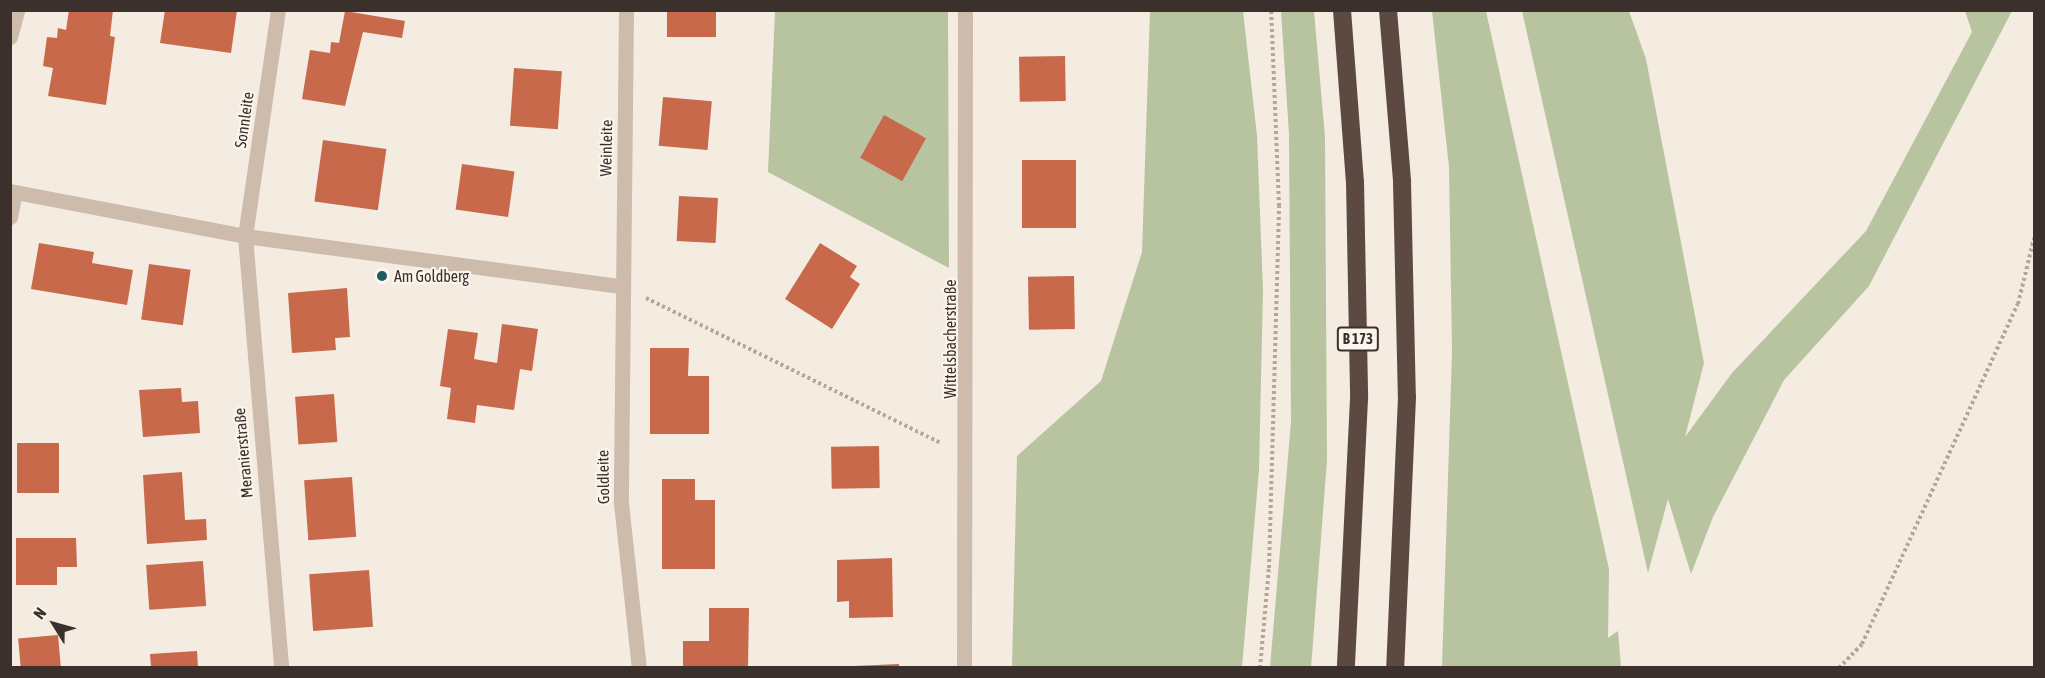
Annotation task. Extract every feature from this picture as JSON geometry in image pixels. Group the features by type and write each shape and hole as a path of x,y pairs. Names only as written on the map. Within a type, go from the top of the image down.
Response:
{"highway":[{"name":"B 173","path":"1342,10 1355,182 1359,399 1346,668"},
{"name":"B 173","path":"1388,10 1402,182 1407,397 1395,668"}],"street":[{"path":"10,37 17,10"},
{"name":"Sonnleite","path":"245,236 278,10"},
{"name":"Weinleite","path":"621,286 626,10"},
{"name":"Wittelsbacherstraße","path":"964,668 965,10"},
{"path":"10,218 13,191 245,236 621,286"},
{"name":"Meranierstraße","path":"245,236 281,668"},
{"name":"Goldleite","path":"621,286 621,503 639,668"}],"path":[{"path":"1260,668 1269,568 1279,206 1271,10"},
{"path":"1839,668 1862,644 2018,304 2034,238"},
{"path":"621,286 966,455"}],"green space":[{"path":"775,11 948,11 949,268 768,172"},
{"path":"1150,11 1243,11 1257,136 1263,290 1259,470 1242,667 1012,667 1017,456 1101,381 1142,252"},
{"path":"1281,11 1314,11 1325,137 1327,460 1311,668 1270,667 1291,422 1289,134"},
{"path":"1432,11 1486,11 1609,569 1608,638 1618,631 1621,667 1442,667 1452,352 1449,167"},
{"path":"1522,11 1629,11 1646,59 1704,363 1685,437 1732,373 1866,231 1972,32 1965,11 2012,11 1869,286 1784,380 1713,517 1691,574 1668,499 1648,573"}],"building":[{"path":"69,10 113,10 110,36 115,37 106,105 48,96 53,68 43,66 47,37 57,38 58,28 66,30"},
{"path":"165,10 237,10 231,53 160,43"},
{"path":"667,10 716,10 716,37 667,37"},
{"path":"345,11 405,21 402,38 363,32 345,106 302,99 310,50 330,53 331,42 339,43"},
{"path":"1065,56 1066,101 1020,102 1019,57"},
{"path":"514,68 562,71 558,129 510,126"},
{"path":"663,97 712,101 708,150 659,146"},
{"path":"884,115 926,138 902,181 860,158"},
{"path":"323,140 386,149 378,210 314,201"},
{"path":"1022,160 1076,160 1076,228 1022,228"},
{"path":"462,164 514,171 508,217 456,210"},
{"path":"679,196 718,198 716,243 677,241"},
{"path":"39,243 94,252 92,263 133,270 127,305 31,289"},
{"path":"820,243 857,266 850,277 860,284 832,329 785,299"},
{"path":"149,264 191,270 183,325 141,319"},
{"path":"1074,276 1075,329 1029,330 1028,277"},
{"path":"347,288 350,337 335,338 336,350 292,353 288,293"},
{"path":"502,324 538,329 532,371 520,369 514,410 477,405 475,423 447,419 451,388 440,386 448,329 478,333 474,359 497,363"},
{"path":"650,348 689,348 688,376 709,376 709,434 650,434"},
{"path":"181,388 182,402 198,401 200,433 143,437 139,390"},
{"path":"334,394 337,442 298,445 295,397"},
{"path":"17,443 59,443 59,493 17,493"},
{"path":"879,446 880,488 832,489 831,447"},
{"path":"182,472 185,520 206,519 207,540 147,544 143,475"},
{"path":"352,477 356,537 308,540 304,480"},
{"path":"662,479 695,479 695,500 715,500 715,569 662,569"},
{"path":"16,538 76,538 77,567 57,567 57,585 16,585"},
{"path":"892,558 893,617 849,618 849,601 837,602 837,560"},
{"path":"203,561 206,606 149,610 146,565"},
{"path":"369,570 373,627 313,631 309,574"},
{"path":"709,608 749,608 748,668 683,668 683,641 709,641"},
{"path":"58,635 61,668 21,668 18,638"},
{"path":"197,651 198,668 151,668 150,654"},
{"path":"899,664 899,668 853,668 853,666"}],"place":[{"name":"Am Goldberg","path":"382,276"}]}
